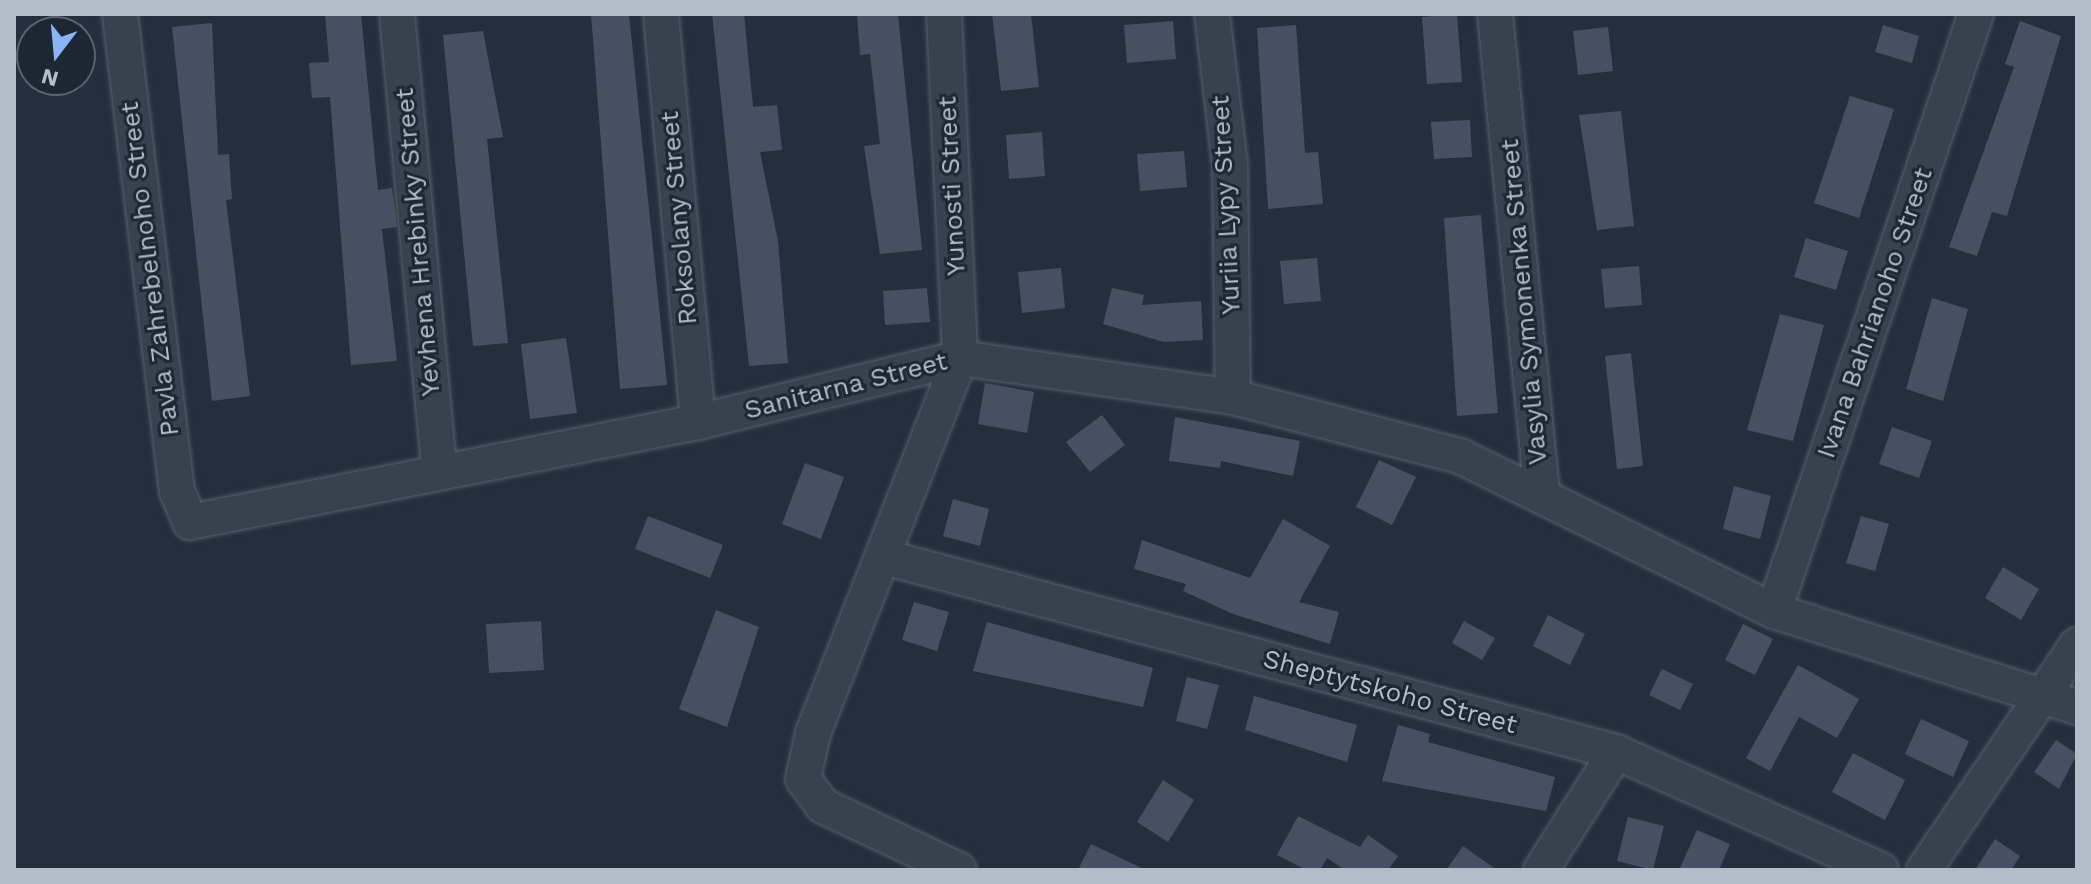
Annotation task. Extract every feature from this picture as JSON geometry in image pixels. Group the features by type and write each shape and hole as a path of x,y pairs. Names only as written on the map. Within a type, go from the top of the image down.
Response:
{"street":[{"name":"Pavla Zahrebelnoho Street","path":"120,14 177,491 190,522"},
{"name":"Yevhena Hrebinky Street","path":"397,14 439,470"},
{"name":"Roksolany Street","path":"661,14 698,422"},
{"name":"Yunosti Street","path":"944,14 960,358"},
{"name":"Yuriia Lypy Street","path":"1212,14 1230,165 1233,397"},
{"name":"Vasylia Symonenka Street","path":"1495,14 1542,493 1774,611 2077,707"},
{"name":"Ivana Bahrianoho Street","path":"1774,611 1976,14"},
{"name":"Sanitarna Street","path":"190,522 439,470 698,422 960,358 1233,397 1460,456 1542,493"},
{"path":"959,870 823,806 803,779 813,733 960,358"},
{"name":"Sheptytskoho Street","path":"884,557 1616,752 1881,870"},
{"path":"1924,870 2077,645"},
{"path":"1541,870 1616,752"}],"building":[{"path":"325,14 361,14 378,190 392,188 396,216 397,227 382,229 397,361 351,365 330,97 312,98 309,63 329,62"},
{"path":"591,14 629,14 667,385 620,389"},
{"path":"712,14 744,14 753,107 777,105 782,150 760,152 778,241 788,363 749,366"},
{"path":"898,14 922,250 880,254 864,146 880,144 870,54 860,55 857,15"},
{"path":"992,14 1031,14 1039,87 1001,91"},
{"path":"1457,14 1462,82 1427,84 1422,17"},
{"path":"1173,21 1176,59 1127,63 1124,25"},
{"path":"2020,21 2061,36 2007,216 1992,212 1977,256 1949,247 2014,67 2005,64"},
{"path":"212,23 218,155 229,154 232,199 226,200 250,396 212,401 172,27"},
{"path":"1296,25 1305,153 1318,152 1323,204 1268,209 1257,28"},
{"path":"1883,25 1919,36 1912,63 1875,52"},
{"path":"1608,27 1613,71 1578,75 1573,31"},
{"path":"483,31 503,137 487,139 508,343 473,346 443,35"},
{"path":"1850,96 1894,109 1859,218 1814,203"},
{"path":"1621,111 1634,226 1597,230 1579,115"},
{"path":"1470,120 1472,157 1434,159 1431,122"},
{"path":"1042,132 1045,176 1009,179 1006,135"},
{"path":"1184,151 1187,187 1140,191 1137,154"},
{"path":"1481,215 1498,413 1457,416 1444,218"},
{"path":"1806,238 1848,251 1836,290 1794,277"},
{"path":"1317,258 1321,301 1284,304 1280,261"},
{"path":"1639,266 1642,305 1605,308 1601,269"},
{"path":"1061,268 1065,308 1022,313 1018,272"},
{"path":"927,288 930,322 885,325 883,291"},
{"path":"1112,288 1144,295 1142,305 1201,301 1203,340 1164,342 1103,324"},
{"path":"1932,298 1968,309 1943,401 1906,389"},
{"path":"1780,314 1824,325 1793,441 1747,430"},
{"path":"566,338 577,413 530,419 521,344"},
{"path":"1631,353 1643,466 1617,469 1605,356"},
{"path":"985,383 1034,392 1027,433 978,424"},
{"path":"1102,415 1125,445 1090,472 1066,442"},
{"path":"1175,417 1300,441 1293,476 1221,461 1220,468 1169,461"},
{"path":"1892,427 1932,441 1919,478 1879,464"},
{"path":"1379,460 1416,477 1392,525 1356,507"},
{"path":"805,463 844,477 821,539 782,524"},
{"path":"1734,486 1771,496 1760,539 1723,529"},
{"path":"953,499 989,509 980,546 943,536"},
{"path":"648,516 723,545 710,578 635,549"},
{"path":"1861,516 1889,524 1875,571 1846,563"},
{"path":"1283,519 1330,546 1299,602 1339,612 1330,644 1233,614 1183,591 1186,584 1134,569 1142,540 1250,578"},
{"path":"2003,567 2039,589 2021,620 1985,598"},
{"path":"914,602 949,612 937,651 902,640"},
{"path":"716,610 759,627 727,727 679,709"},
{"path":"1548,615 1585,634 1570,665 1533,646"},
{"path":"541,621 544,670 489,673 486,624"},
{"path":"1464,621 1495,638 1482,660 1452,643"},
{"path":"987,622 1153,668 1143,707 973,671"},
{"path":"1743,624 1773,639 1755,675 1725,660"},
{"path":"1798,665 1859,699 1837,738 1799,717 1770,771 1746,758"},
{"path":"1662,669 1693,684 1680,710 1649,695"},
{"path":"1187,677 1219,685 1207,729 1176,721"},
{"path":"1254,696 1357,725 1347,762 1245,730"},
{"path":"1921,719 1969,741 1953,777 1905,754"},
{"path":"1398,725 1430,734 1428,742 1555,777 1546,811 1382,781"},
{"path":"2056,740 2077,754 2059,789 2034,772"},
{"path":"1853,753 1905,780 1885,820 1832,792"},
{"path":"1163,780 1194,800 1168,842 1137,822"},
{"path":"1298,816 1360,847 1368,835 1398,856 1388,870 1345,870 1327,858 1320,870 1306,870 1277,855"},
{"path":"1628,817 1664,826 1653,870 1617,861"},
{"path":"1697,830 1730,844 1719,870 1679,870"},
{"path":"1995,839 2020,856 2011,870 1975,870"},
{"path":"1091,844 1146,870 1078,870"},
{"path":"1463,846 1497,870 1446,870"}]}
